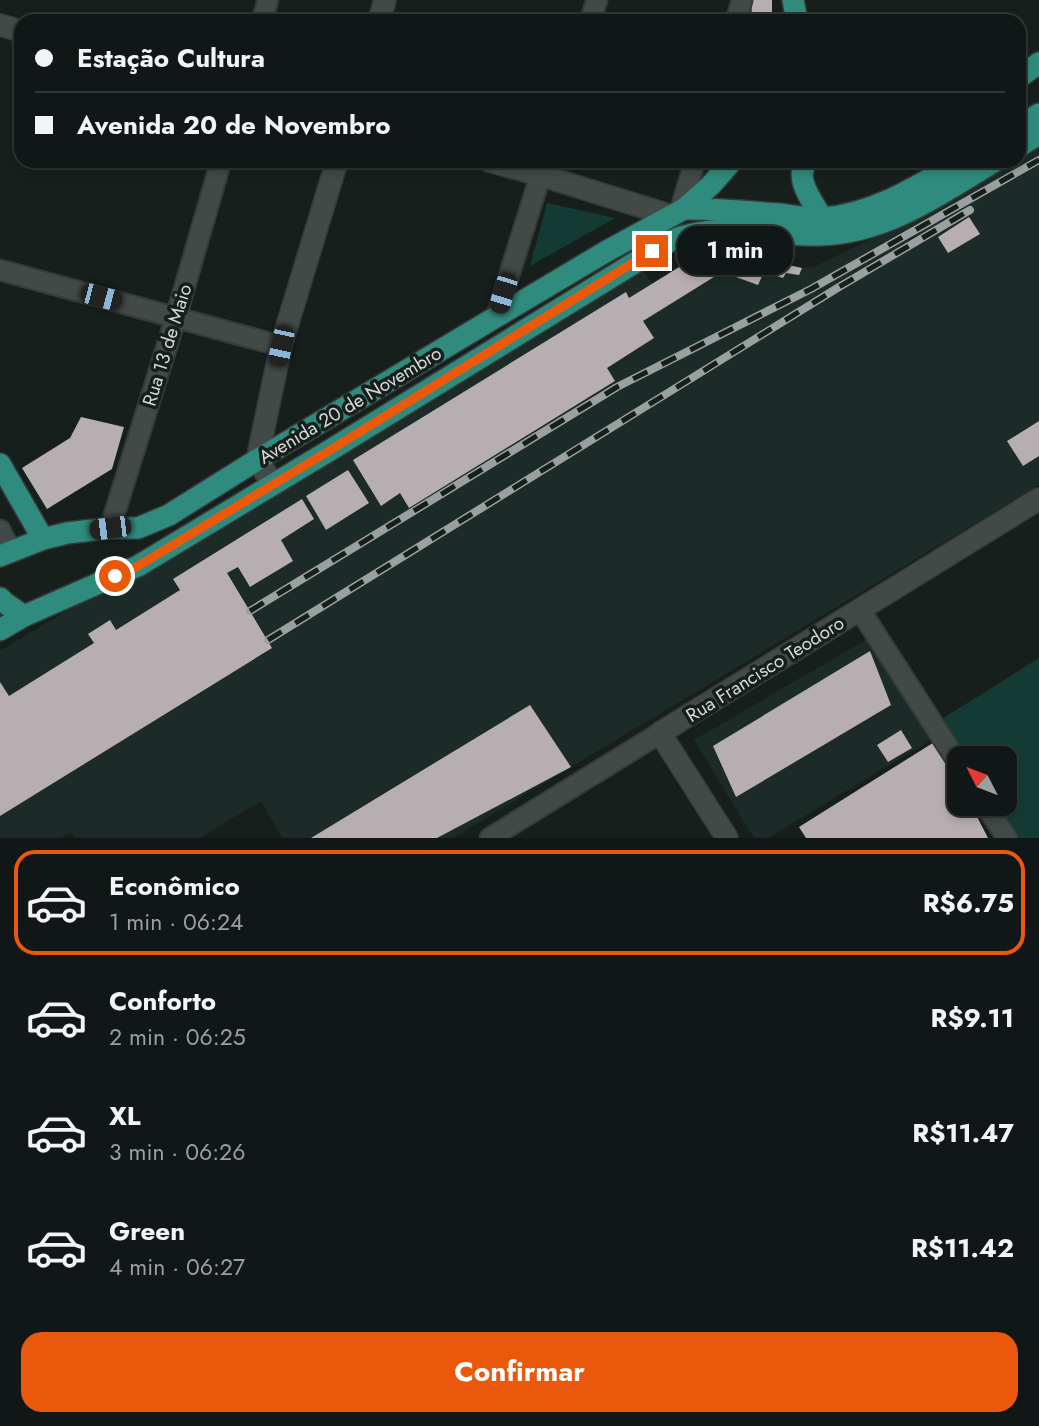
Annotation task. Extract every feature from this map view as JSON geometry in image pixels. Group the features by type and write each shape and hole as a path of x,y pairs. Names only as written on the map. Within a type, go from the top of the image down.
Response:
{"main road":[{"path":"679,212 711,185 726,168"},
{"path":"803,168 802,181 822,218"},
{"path":"679,212 711,208 822,218 861,211 889,200 949,168"},
{"name":"Avenida 20 de Novembro","path":"0,630 138,566 652,251 684,235 704,230 745,229 821,236 875,226 936,197 984,168"},
{"name":"Avenida 20 de Novembro","path":"6,554 43,539 67,533 138,528 169,515 607,251 679,212"},
{"path":"0,464 43,539"},
{"path":"0,598 24,617"}],"street":[{"name":"Rua 13 de Maio","path":"110,528 219,168"},
{"path":"273,484 257,460 281,346 335,168"},
{"path":"496,317 542,168 679,212 693,168"},
{"path":"0,270 281,346"},
{"name":"Rua Francisco Teodoro","path":"491,838 1039,499"},
{"path":"0,530 6,554"},
{"path":"860,610 947,746"},
{"path":"660,733 727,838"},
{"path":"993,816 1007,838"}],"shaded area":[{"path":"1039,144 1039,485 453,838 282,838 261,801 199,838 75,838 71,832 61,838 0,838 0,651 641,266 652,284 710,248 790,266 814,267 904,223 998,168 1026,168 1026,152"},
{"path":"869,638 934,738 768,838 754,838 694,740"}],"green space":[{"path":"547,203 615,218 530,266"},
{"path":"1039,658 1039,838 1016,838 1002,816 1017,816 1017,746 959,746 942,719"}],"building":[{"path":"751,0 772,0 772,14 752,14"},
{"path":"969,217 980,234 948,253 938,237"},
{"path":"710,248 802,268 799,275 786,273 783,278 764,272 758,285 722,272 643,321 654,338 607,368 615,381 409,508 400,493 381,506 353,460 626,292 629,298"},
{"path":"81,417 124,427 112,469 47,509 22,468 70,438"},
{"path":"1039,421 1039,456 1023,466 1007,441"},
{"path":"348,470 369,503 326,530 306,496"},
{"path":"302,499 314,519 281,540 293,561 250,587 238,567 227,573 272,648 0,816 0,682 9,696 94,643 88,634 110,620 116,630 180,590 173,579"},
{"path":"870,651 891,705 736,797 713,746"},
{"path":"530,705 571,767 437,838 311,838"},
{"path":"901,730 912,748 888,762 877,745"},
{"path":"936,741 947,761 947,816 977,816 988,838 806,838 799,827"}],"railway":[{"path":"1026,167 1039,160"},
{"path":"250,611 617,387 811,289 1025,168"},
{"path":"268,640 839,287 970,210"}],"route":[{"path":"115,576 138,566 332,449 652,251"}]}
